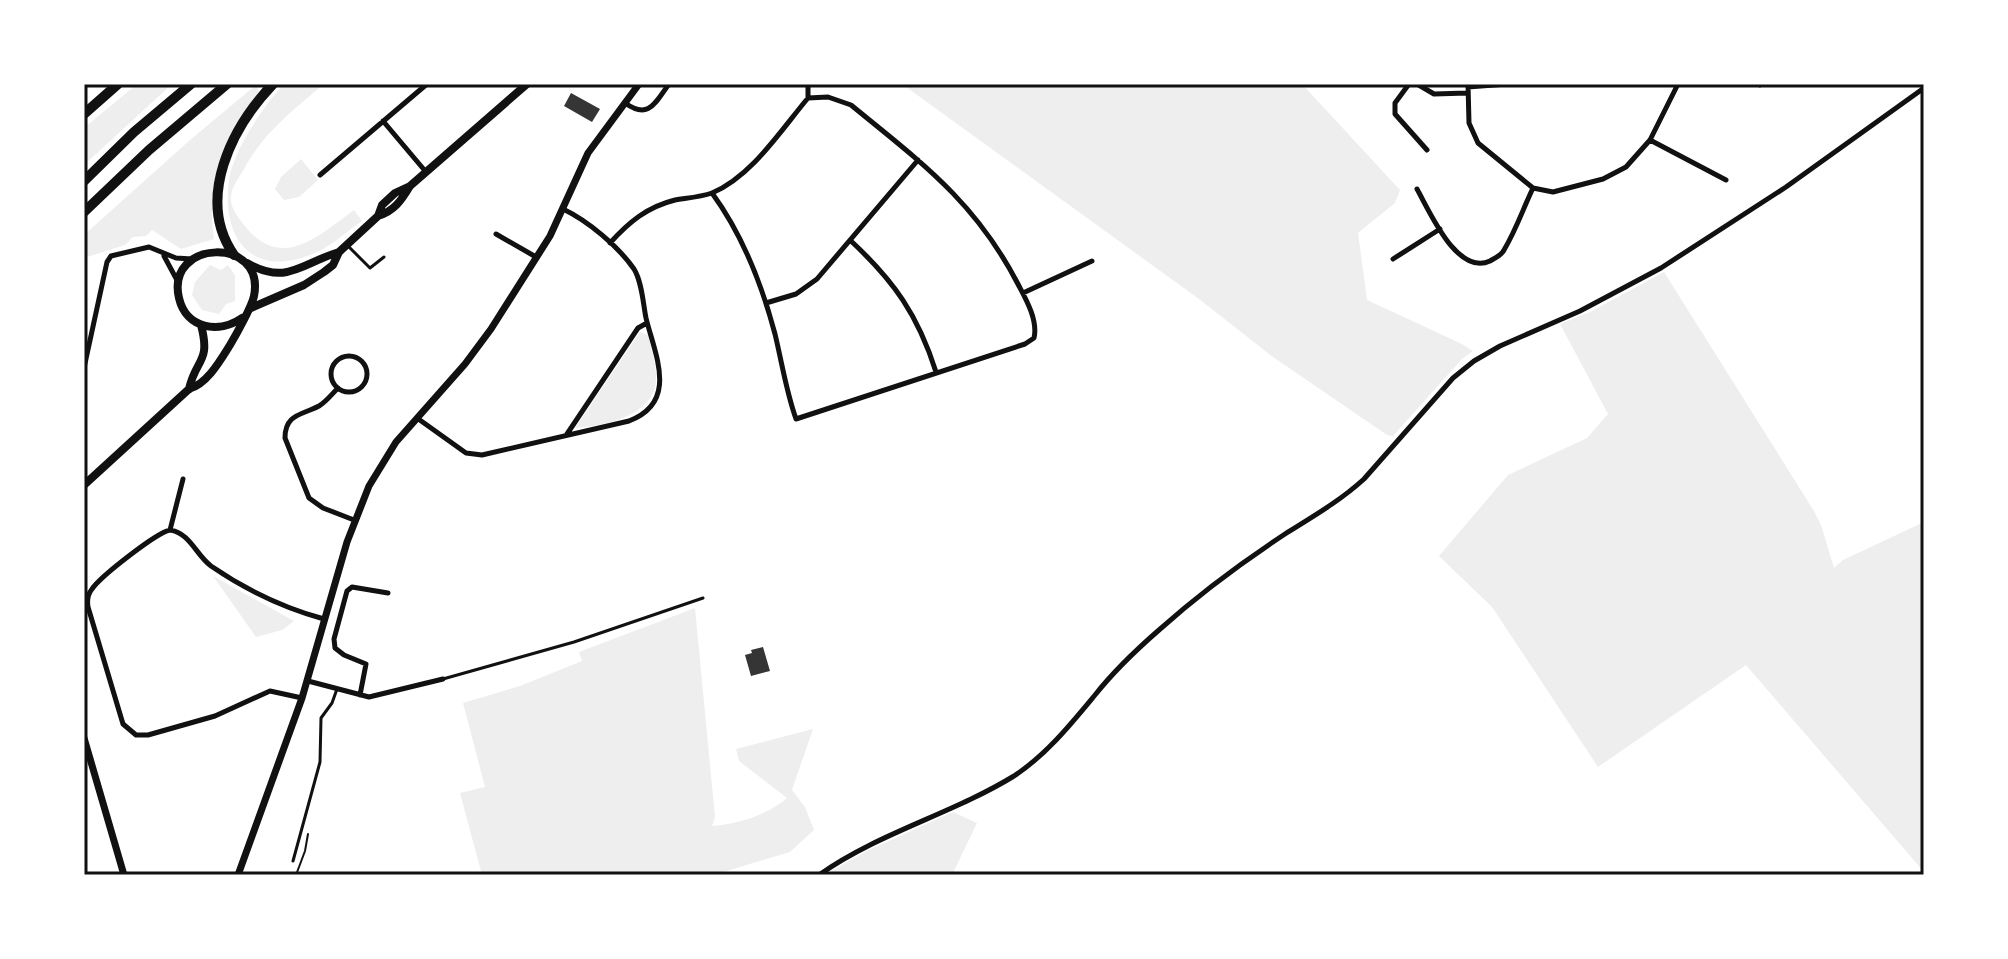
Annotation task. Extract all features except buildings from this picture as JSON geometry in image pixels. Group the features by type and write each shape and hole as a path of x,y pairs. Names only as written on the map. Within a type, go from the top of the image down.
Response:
{"highway":[{"path":"84,114 118,84"},
{"path":"84,181 134,132 191,84"},
{"path":"84,212 149,150 227,84"},
{"path":"238,258 222,237 218,216 222,171 241,126 273,84"}],"main road":[{"path":"84,485 189,389 205,354 206,344 201,325 182,307 179,283 182,273 193,259 213,251 238,258 266,273 283,274 339,252 378,216 382,205 395,193 410,186 527,84"},
{"path":"250,309 314,278 333,265 339,252"},
{"path":"201,325 223,328 242,318 250,309 254,299 254,278 238,258"},
{"path":"189,389 199,386 210,374 236,335 242,318"}],"street":[{"path":"320,175 427,84"},
{"path":"238,875 308,681 354,520 383,461 481,344 537,257 563,209 582,163 639,84"},
{"path":"625,103 638,111 645,110 653,105 669,84"},
{"path":"610,243 630,221 650,209 712,193 751,165 808,98 808,84"},
{"path":"1409,84 1395,103 1395,114 1427,150"},
{"path":"1419,84 1428,93 1434,94 1507,84"},
{"path":"1467,88 1469,123 1474,137 1533,188 1562,192 1603,179 1626,167 1650,140 1678,84"},
{"path":"819,875 876,843 936,817 1032,762 1078,717 1114,673 1187,605 1243,563 1348,494 1453,378 1474,361 1500,346 1580,311 1661,268 1786,187 1924,88"},
{"path":"712,193 740,238 766,303 788,398 796,419 1030,342 1036,327 1023,293 985,229 956,194 845,101 828,97 808,98"},
{"path":"383,121 426,172"},
{"path":"1650,140 1726,180"},
{"path":"766,303 806,288 851,241 918,160"},
{"path":"1417,189 1455,251 1473,262 1487,263 1503,252 1533,188"},
{"path":"416,418 466,453 474,455 629,421 647,411 661,382 636,274 610,243 563,209"},
{"path":"1393,259 1440,229"},
{"path":"496,234 537,257"},
{"path":"851,241 888,277 903,297 922,331 936,372"},
{"path":"84,368 108,260 141,247 193,259"},
{"path":"163,254 179,283"},
{"path":"1023,293 1092,261"},
{"path":"567,434 638,328 647,323"},
{"path":"351,357 361,362 367,372 360,388 349,392 338,388 331,379 335,362 351,357"},
{"path":"338,388 317,407 293,417 285,430 285,438 309,498 323,508 354,520"},
{"path":"170,530 183,479"},
{"path":"302,698 270,691 215,716 148,735 136,735 125,728 88,607 88,596 123,562 156,536 170,530 184,536 215,568 290,610 324,619"},
{"path":"360,695 366,664 335,648 334,639 347,591 360,586 388,593"},
{"path":"308,681 360,695 378,695 443,679"},
{"path":"84,738 124,875"}],"lane":[{"path":"347,245 370,268 384,257"},
{"path":"443,679 574,642 703,598"},
{"path":"293,861 320,762 321,718 337,689"}],"shaded area":[{"path":"137,84 172,84 84,165 84,128"},
{"path":"284,84 324,84 260,144 232,191 231,201 236,214 258,239 285,248 313,239 354,210 362,221 317,252 289,261 271,261 244,248 236,235 230,219 229,180 236,156 250,129"},
{"path":"902,84 1302,84 1400,190 1395,203 1358,233 1367,300 1473,351 1462,359 1393,436 1387,435 1273,357 1199,299"},
{"path":"256,85 259,92 227,143 215,178 214,239 181,249 152,230 146,236 133,237 125,245 84,258 84,235"},
{"path":"301,159 318,180 299,197 284,200 275,189 281,177"},
{"path":"210,265 221,270 228,265 235,275 235,301 226,304 219,314 202,310 192,295 195,282"},
{"path":"1664,272 1814,511 1834,568 1843,560 1924,522 1924,872 1746,665 1598,767 1492,607 1439,556 1508,475 1587,438 1608,414 1560,324 1590,312"},
{"path":"640,332 648,335 656,369 653,392 647,402 626,417 575,428"},
{"path":"213,576 294,621 282,630 256,637"},
{"path":"695,608 715,817 712,826 752,818 787,798 739,761 736,749 813,729 792,790 805,807 814,830 790,852 713,875 482,875 460,793 485,787 463,703 520,686 582,661 579,652"},
{"path":"953,812 977,823 952,875 824,875 869,850"}]}
